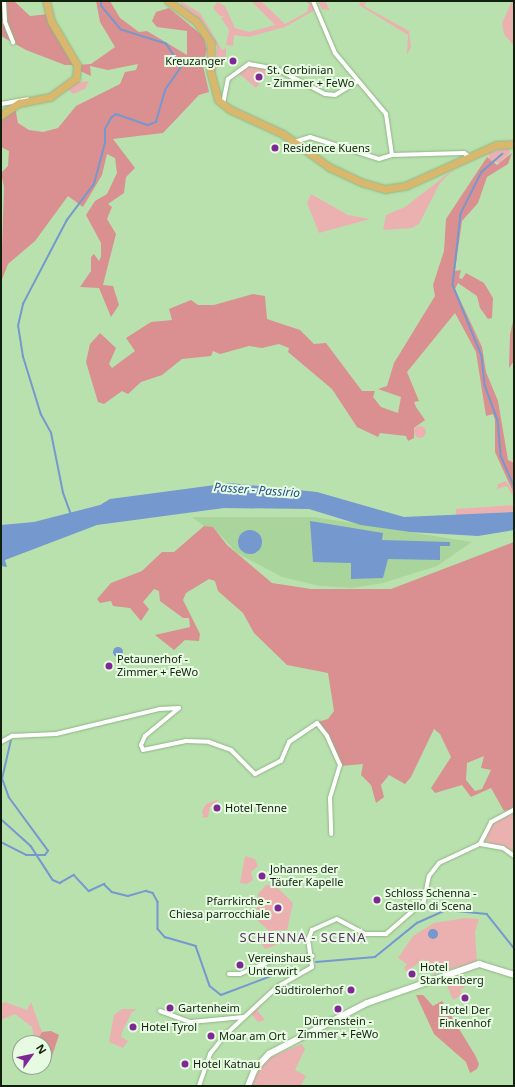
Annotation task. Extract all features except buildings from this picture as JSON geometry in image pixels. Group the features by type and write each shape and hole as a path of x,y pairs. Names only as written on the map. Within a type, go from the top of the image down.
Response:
{"main road":[{"path":"1,115 13,105 50,97 68,86 78,70 51,21 46,1"},
{"path":"168,1 196,21 211,43 213,87 223,104 294,142 329,167 385,189 405,186 496,145 514,144"}],"street":[{"path":"4,1 5,22 13,42"},
{"path":"313,1 330,45 357,82 386,114 392,155"},
{"path":"223,104 228,79 241,67 258,65 277,69 325,94 335,95 357,82"},
{"path":"1,104 16,99 35,100"},
{"path":"294,142 310,137 372,158 392,155 464,153 470,157"},
{"path":"1,742 12,736 56,734 147,711 179,708 145,736 141,745 143,750 186,740 209,742 231,750 255,774 275,766 283,757 289,742 317,723 327,736 340,765 330,798 331,834"},
{"path":"480,844 491,822 514,810"},
{"path":"198,1086 216,1044 282,984 309,971 313,958 308,940 312,930 334,918 365,934 390,932 424,901 435,866 480,844 504,848 514,856"},
{"path":"229,974 240,974 275,959 296,960 313,958"},
{"path":"248,1086 255,1069 269,1054 367,1003 479,964 514,975"},
{"path":"160,1011 191,1022 244,1017"}],"shaded area":[{"path":"1,1 14,1 30,16 49,14 77,65 65,65 26,50 1,36"},
{"path":"96,1 110,1 120,18 139,32 147,31 187,55 187,31 157,27 152,21 156,12 169,8 203,36 207,49 203,66 209,92 199,95 163,133 113,139 135,168 126,177 124,193 108,204 112,207 107,219 116,234 103,285 113,286 119,305 111,317 99,288 80,287 91,271 91,257 94,254 99,261 101,257 101,243 86,215 95,201 107,194 117,173 115,158 107,154 102,175 83,207 68,196 35,241 8,264 1,282 4,187 1,173 8,166 9,151 1,147 1,115 15,107 18,123 29,130 43,132 58,128 76,106 120,84 125,72 136,70 138,64 108,70 90,66 91,76 78,70 77,65 91,64 115,47 100,22"},
{"path":"180,1 200,13 222,50 226,48 226,60 220,61 214,76 217,46 203,23 181,6"},
{"path":"251,1 261,1 285,24 307,12 309,4 304,1 313,1 315,10 285,27 249,37 234,35 233,46 226,45 229,30 221,18 225,16 220,16 213,8 217,2 225,6 235,28 249,32 275,25"},
{"path":"318,1 325,1 330,10 322,9"},
{"path":"361,1 367,1 364,6 409,31 411,47 407,55 408,35 359,5"},
{"path":"512,1 514,1 514,46 504,34 502,23"},
{"path":"249,64 272,68 256,88 236,71"},
{"path":"74,81 89,81 85,89 73,94 66,87"},
{"path":"509,147 510,153 500,163 489,160 489,153"},
{"path":"512,153 508,164 487,177 478,203 462,221 455,271 461,270 459,278 462,279 466,273 484,283 493,298 492,318 488,319 480,308 477,296 458,283 455,289 482,347 486,372 498,401 508,460 514,463 514,494 495,452 495,420 493,414 486,416 476,352 455,313 407,372 419,401 414,402 425,420 414,428 414,438 408,441 406,436 380,433 378,437 357,427 332,389 288,352 289,348 279,344 262,348 249,346 220,354 213,351 211,356 182,359 162,375 141,382 128,394 122,391 104,404 98,402 86,362 90,344 100,333 116,348 109,364 112,368 135,351 126,338 151,322 172,320 169,309 191,300 198,305 214,305 253,294 265,296 267,319 300,330 314,344 326,343 362,391 375,391 373,397 381,407 398,413 401,397 378,389 387,386 394,363 435,296 433,285 444,251 446,219 487,157 497,165"},
{"path":"454,169 440,183 419,224 412,228 383,230 386,215 405,207"},
{"path":"311,194 348,215 370,219 319,233 307,203"},
{"path":"514,317 514,361 509,368 510,335"},
{"path":"422,426 425,427 425,437 418,438 415,437 414,430 415,427"},
{"path":"506,481 514,494 514,498 507,486 497,489 498,484"},
{"path":"514,505 514,512 456,517 456,509"},
{"path":"192,517 314,517 472,542 437,566 383,583 352,588 320,586 282,577 237,553 213,527 204,526"},
{"path":"204,526 213,527 227,545 272,583 311,589 391,589 514,542 514,808 504,811 491,788 471,797 462,785 435,793 431,788 451,757 440,734 434,729 411,777 405,784 389,775 381,785 384,797 376,803 371,785 361,775 363,764 340,766 327,735 314,723 328,719 334,711 328,673 287,665 254,633 243,613 218,591 215,581 209,579 186,593 183,600 200,634 199,641 185,640 174,650 155,635 190,627 189,618 183,618 160,601 159,591 154,589 143,602 149,609 141,621 130,608 113,606 111,601 100,603 97,599 111,583 142,571 162,552 174,552","holes":["484,756 481,768 491,770 482,789 475,791 466,780 467,763"]},
{"path":"220,799 210,807 208,817 203,818 202,811 206,804"},
{"path":"514,813 514,851 485,841 486,830 493,824"},
{"path":"245,856 255,859 258,866 251,872 253,880 247,884 240,883"},
{"path":"266,885 276,886 293,903 287,930 269,931 256,919 258,894"},
{"path":"465,918 479,919 475,932 477,961 434,974 435,977 423,959 407,972 404,968 407,964 398,958 413,936 434,923"},
{"path":"295,935 278,939 276,945 265,949 259,939"},
{"path":"460,976 465,987 460,990 463,995 453,1000 445,981"},
{"path":"416,995 423,995 433,1006 442,1001 475,1055 479,1064 477,1069 470,1073 466,1062 434,1034"},
{"path":"5,1002 27,1010 31,1002 42,1032 40,1035 34,1035 32,1027 15,1014 1,1020 1,1004"},
{"path":"264,1002 257,1010 265,1020 258,1022 251,1014"},
{"path":"122,1009 137,1009 132,1012 122,1032 121,1037 128,1041 123,1048 109,1042 114,1015"},
{"path":"51,1031 59,1035 52,1056 52,1035 40,1035 42,1032"},
{"path":"302,1044 305,1049 295,1070 306,1076 301,1086 251,1086 261,1066 271,1057"}],"water":[{"name":"Passer - Passirio","path":"230,483 317,492 404,517 514,512 514,530 478,536 410,532 361,525 309,509 224,508 97,525 5,560 7,567 1,566 1,525 34,522 100,505 110,499"},
{"path":"310,521 383,533 382,540 450,542 450,546 440,546 440,560 388,559 383,578 351,579 351,563 313,562"},
{"path":"250,530 259,533 262,542 259,551 250,554 241,551 238,542 241,533"},
{"path":"118,647 123,652 118,657 113,652"},
{"path":"433,929 438,934 433,939 428,934"}],"waterway":[{"path":"71,515 63,493 51,433 41,415 23,357 18,326 23,304 67,220 94,184 105,143 105,129 111,118 116,114 148,125 156,122 165,90 181,67 166,44 121,30 101,6 101,1"},
{"path":"503,154 482,172 461,214 453,285 482,356 485,385 498,420 501,456 514,485"},
{"path":"1,842 26,855 45,855 48,851 9,798 2,779 11,741"},
{"path":"1,819 31,846 53,880 60,883 74,875 89,891 104,884 112,892 128,896 146,891 153,893 158,902 158,929 165,937 196,946 210,986 221,995 287,970"},
{"path":"316,962 375,957 417,923 446,910 487,914 514,948"}],"place":[{"name":"Kreuzanger","path":"233,61"},
{"name":"St. Corbinian - Zimmer + FeWo","path":"259,77"},
{"name":"Residence Kuens","path":"275,148"},
{"name":"Petaunerhof - Zimmer + FeWo","path":"109,666"},
{"name":"Hotel Tenne","path":"217,808"},
{"name":"Johannes der Täufer Kapelle","path":"262,876"},
{"name":"Schloss Schenna - Castello di Scena","path":"377,900"},
{"name":"Pfarrkirche - Chiesa parrocchiale","path":"278,908"},
{"name":"Vereinshaus Unterwirt","path":"240,965"},
{"name":"Hotel Starkenberg","path":"412,974"},
{"name":"Südtirolerhof","path":"351,990"},
{"name":"Hotel Der Finkenhof","path":"465,998"},
{"name":"Gartenheim","path":"170,1008"},
{"name":"Dürrenstein - Zimmer + FeWo","path":"338,1009"},
{"name":"Hotel Tyrol","path":"133,1027"},
{"name":"Moar am Ort","path":"211,1036"},
{"name":"Hotel Katnau","path":"185,1064"}],"district":[{"name":"SCHENNA - SCENA","path":"303,937"}]}
